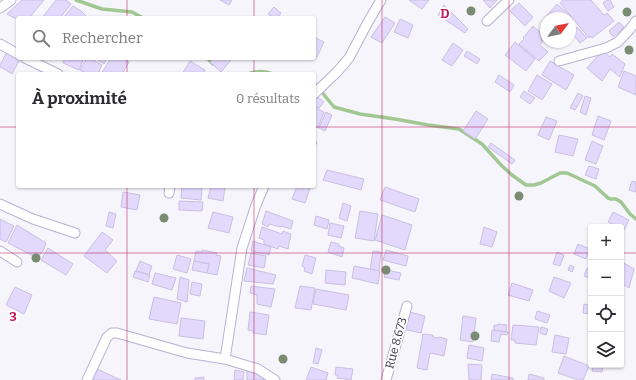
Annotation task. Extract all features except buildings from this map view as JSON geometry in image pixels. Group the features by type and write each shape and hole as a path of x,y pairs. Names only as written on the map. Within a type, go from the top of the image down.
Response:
{"street":[{"path":"0,8 11,0"},
{"path":"316,92 338,72 349,58 381,0"},
{"path":"487,21 509,0"},
{"path":"559,61 606,48 618,42 630,30 636,21"},
{"path":"0,44 16,53"},
{"path":"29,60 54,72"},
{"path":"225,359 242,248 263,188"},
{"path":"0,204 33,219 75,233"},
{"path":"0,251 17,262"},
{"name":"Rue 8.673","path":"386,380 407,306"},
{"path":"87,380 107,337 112,333 117,333 187,353 225,359 258,369 275,380"}],"waterway":[{"path":"76,0 102,9 132,12 139,16"},
{"path":"209,60 213,64"},
{"path":"254,72 266,72"},
{"path":"316,85 334,107 360,114 459,129 482,144 502,166 526,185 541,183 560,173 567,173 595,186 608,198 616,199 621,202 636,219"}]}
